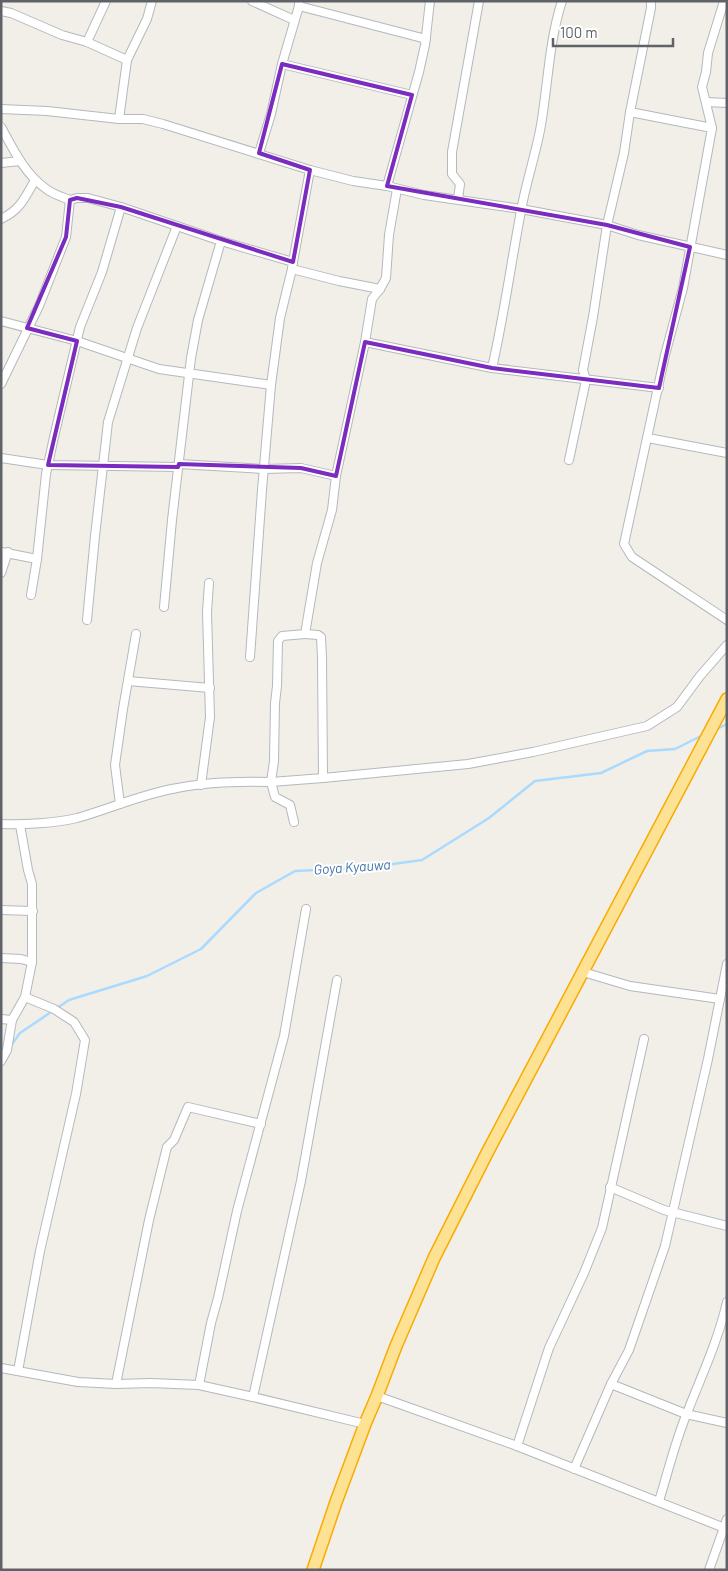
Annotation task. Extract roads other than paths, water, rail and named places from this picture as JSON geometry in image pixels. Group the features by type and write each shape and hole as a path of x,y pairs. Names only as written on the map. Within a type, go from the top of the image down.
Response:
{"highway":[{"path":"313,1570 365,1424 434,1258 487,1153 727,698"}],"street":[{"path":"86,42 106,1"},
{"path":"119,120 127,60 152,1"},
{"path":"252,1 294,20"},
{"path":"387,186 419,72 426,39 430,1"},
{"path":"458,199 460,184 452,174 452,152 479,1"},
{"path":"492,368 502,325 521,209 541,126 551,47 562,1"},
{"path":"569,460 586,380 583,370 607,225 624,153 651,1"},
{"path":"724,1 708,54 702,86 712,128 681,295 665,355 624,544 632,557 727,620"},
{"path":"259,153 271,114 282,64 299,3 426,39"},
{"path":"1,11 62,35 86,42 127,60"},
{"path":"282,64 412,95"},
{"path":"706,102 727,103"},
{"path":"1,109 47,111 119,120 142,119 310,170 354,181 387,186 424,195 521,209 607,225 638,235 727,255"},
{"path":"630,112 712,128"},
{"path":"1,127 20,160 35,180 47,190 70,200 88,198 121,207 339,281 380,289"},
{"path":"1,163 20,160"},
{"path":"250,657 271,385 280,318 293,265 310,170"},
{"path":"1,220 14,213 27,196 35,180"},
{"path":"305,634 317,563 332,510 336,476 365,342 372,299 386,278 389,234 397,189"},
{"path":"1,384 39,306 66,238 70,200"},
{"path":"31,595 48,465 80,327 102,272 121,207"},
{"path":"87,620 94,536 108,422 136,328 178,226"},
{"path":"164,607 186,401 198,320 221,241"},
{"path":"1,321 77,341 159,369 271,385"},
{"path":"365,342 492,368 659,388"},
{"path":"648,438 727,453"},
{"path":"1,458 48,465 179,465 264,469 302,468 336,476"},
{"path":"1,573 5,552 37,560"},
{"path":"201,784 210,718 207,612 209,583"},
{"path":"120,804 115,765 136,634"},
{"path":"294,822 290,805 275,797 271,782 274,761 278,641 282,636 305,634 321,637 323,778"},
{"path":"1,824 20,825 75,818 172,789 201,784 243,781 271,782 468,764 647,726 677,707 700,676 727,645"},
{"path":"128,681 210,688"},
{"path":"1,1061 7,1050 12,1020 26,997 32,962 32,884 20,825"},
{"path":"200,1385 211,1323 236,1211 284,1036 306,909"},
{"path":"1,910 33,911"},
{"path":"1,958 21,959 32,962"},
{"path":"574,1469 610,1384 629,1350 665,1246 708,1058 727,964"},
{"path":"583,972 630,986 720,999"},
{"path":"253,1396 301,1180 337,980"},
{"path":"18,1371 40,1251 76,1094 85,1040 74,1022 26,997"},
{"path":"1,1019 12,1020"},
{"path":"517,1446 549,1348 602,1228 644,1039"},
{"path":"116,1384 149,1220 167,1147 174,1140 188,1107 261,1124"},
{"path":"610,1187 664,1210 727,1226"},
{"path":"659,1501 686,1414 698,1389 727,1302"},
{"path":"1,1368 78,1382 200,1385 365,1424"},
{"path":"610,1384 686,1414 727,1423"},
{"path":"377,1396 517,1446 725,1528"},
{"path":"710,1570 727,1519"}],"waterway":[{"name":"Goya Kyauwa","path":"717,729 727,724"},
{"name":"Goya Kyauwa","path":"10,1047 20,1033 69,1000 147,976 201,949 256,893 295,871 364,868 422,860 489,818 535,781 601,773 647,751 675,749 703,735"}]}
